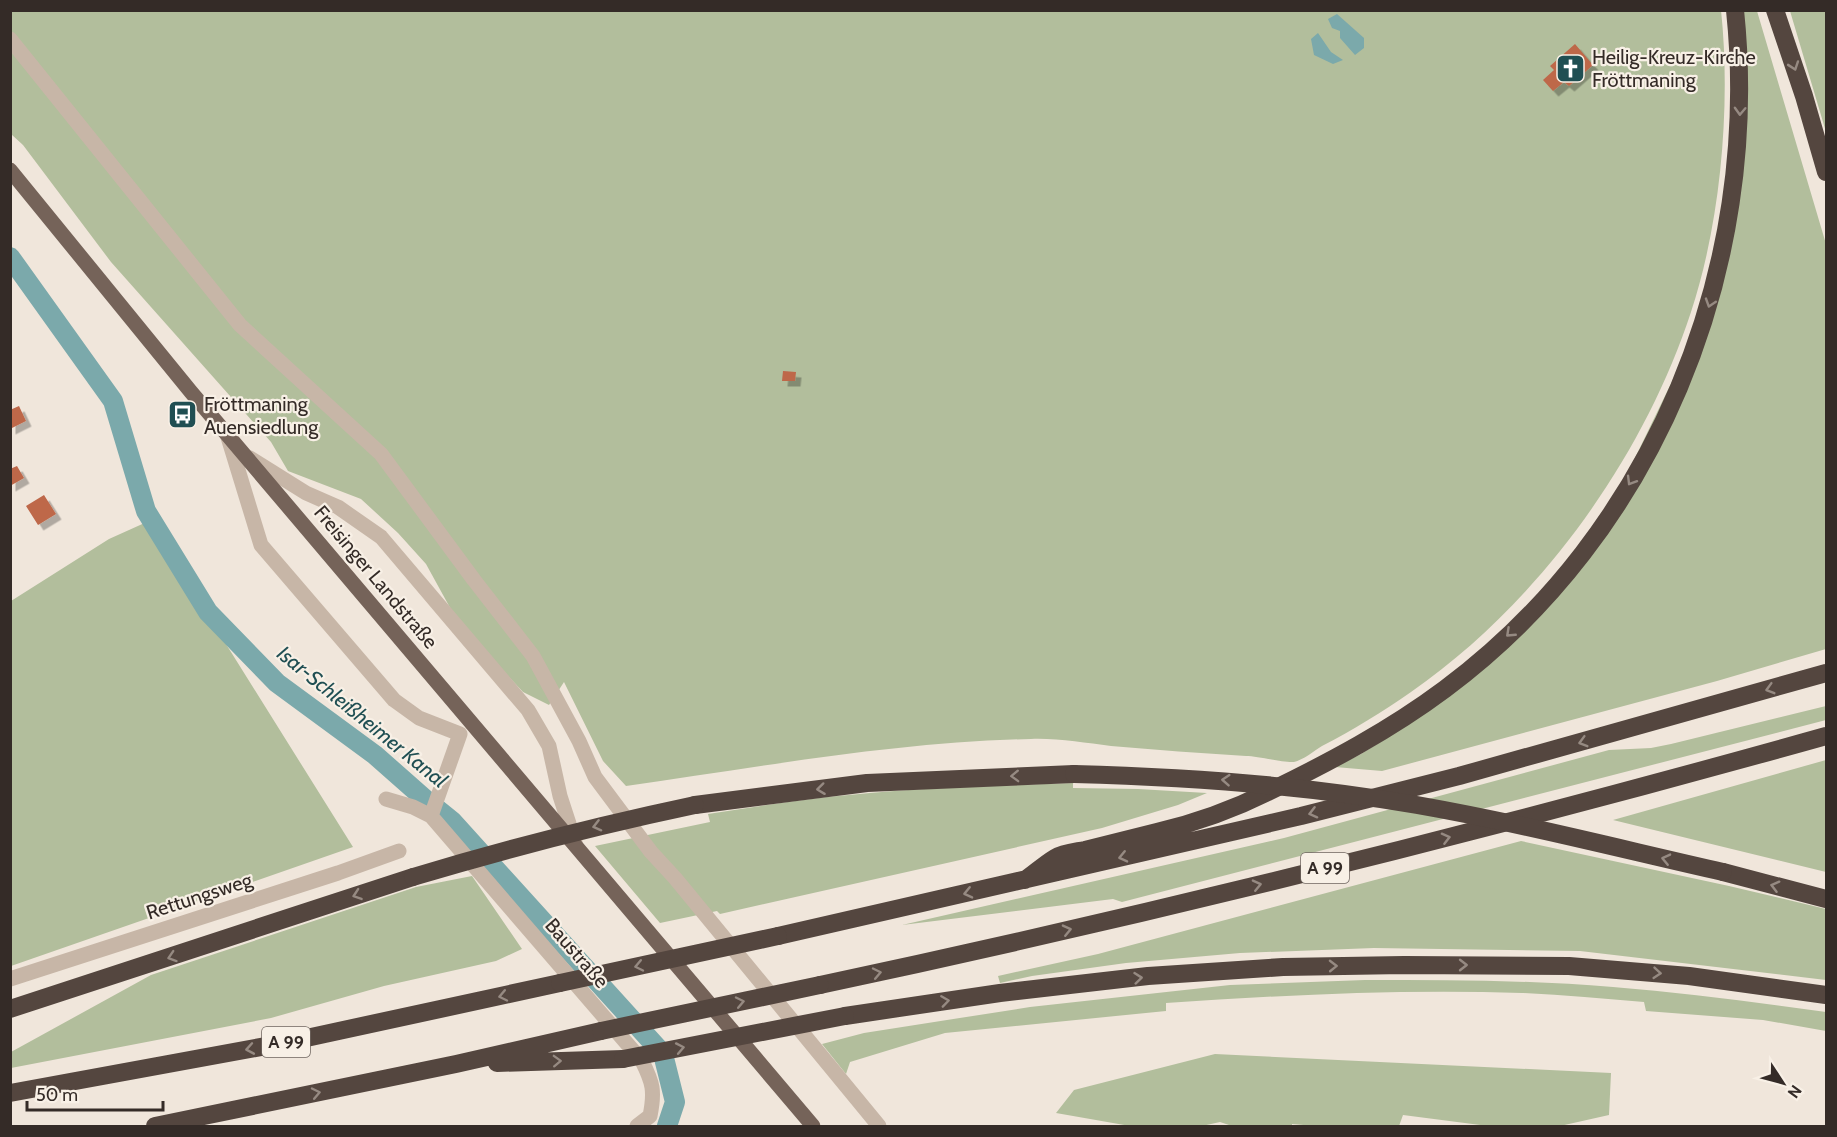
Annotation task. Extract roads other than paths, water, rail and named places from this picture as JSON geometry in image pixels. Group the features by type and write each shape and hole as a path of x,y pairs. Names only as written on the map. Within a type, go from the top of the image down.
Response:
{"highway":[{"path":"1025,880 1057,856 1161,831 1248,802 1368,741 1448,687 1485,656 1517,626 1578,559 1603,525 1653,445 1676,398 1713,295 1724,249 1737,162 1741,107 1740,53 1735,10"},
{"path":"1775,10 1827,171"},
{"name":"A 99","path":"10,1093 288,1042 1025,880 1301,816 1459,776 1827,673"},
{"name":"A 99","path":"155,1126 456,1064 987,949 1370,857 1611,796 1827,736"},
{"path":"10,1009 413,877 515,847 695,805 867,783 1074,774 1249,782 1405,803 1503,822 1723,872 1827,899"},
{"path":"456,1064 623,1059 845,1016 1000,993 1137,978 1294,966 1404,964 1569,966 1689,976 1827,995"}],"main road":[{"name":"Freisinger Landstraße","path":"10,170 147,339 813,1126"}],"lane":[{"path":"10,39 240,325 381,454 533,656 596,777 651,852 675,878 879,1126"},
{"path":"226,432 261,545 394,700 419,718 460,734"},
{"path":"246,456 306,493 338,507 381,537 513,692 528,710 549,746 560,796 577,848"},
{"path":"432,813 460,734 473,725"},
{"name":"Baustraße","path":"386,799 432,813 642,1060 653,1082 654,1095 650,1116 637,1126"},
{"name":"Rettungsweg","path":"10,978 305,884 399,851"}],"water":[{"path":"1337,14 1364,38 1364,48 1355,55 1340,38 1340,31 1332,28 1328,19"},
{"path":"1318,33 1331,52 1343,60 1333,64 1314,55 1311,39"}],"waterway":[{"name":"Isar-Schleißheimer Kanal","path":"10,257 113,401 146,511 208,612 277,683 375,755 452,821 663,1054 675,1102 667,1126"}],"place":[{"name":"Heilig-Kreuz-Kirche Fröttmaning","path":"1571,68"},
{"name":"Fröttmaning Auensiedlung","path":"183,415"}]}
